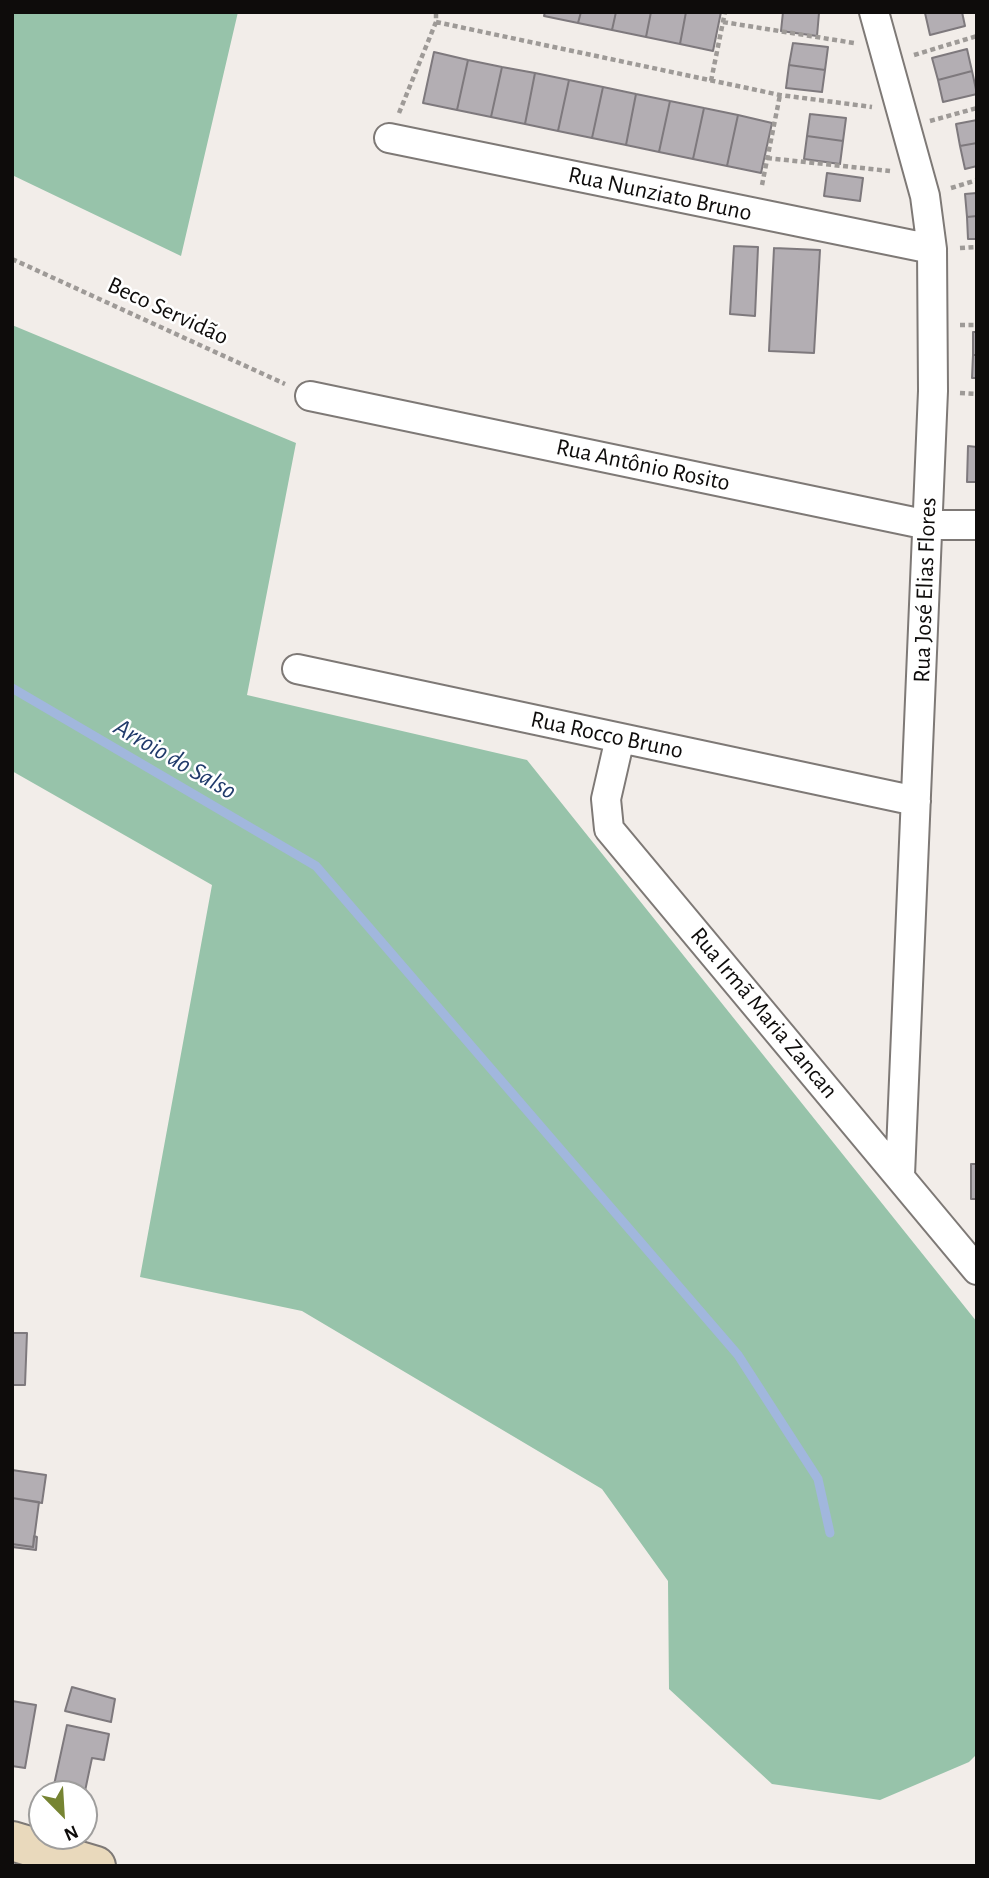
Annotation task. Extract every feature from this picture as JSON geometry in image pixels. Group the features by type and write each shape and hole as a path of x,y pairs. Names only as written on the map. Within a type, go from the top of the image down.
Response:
{"main road":[{"path":"12,1841 96,1866"}],"street":[{"name":"Rua José Elias Flores","path":"874,12 918,174 932,249 933,391 900,1175"},
{"name":"Rua Nunziato Bruno","path":"389,138 932,249"},
{"name":"Rua Antônio Rosito","path":"310,396 928,525 977,525"},
{"name":"Rua Rocco Bruno","path":"297,669 916,801"},
{"name":"Rua Irmã Maria Zancan","path":"620,738 606,799 609,829 977,1270"}],"path":[{"path":"389,138 436,22 436,12"},
{"path":"711,81 725,12"},
{"path":"436,22 903,119 977,108"},
{"path":"723,22 884,55 977,36"},
{"path":"756,213 779,95"},
{"path":"767,158 918,174"},
{"name":"Beco Servidão","path":"12,259 310,396"}],"green space":[{"path":"12,12 238,12 181,256 12,175"},
{"path":"12,325 296,443 247,695 527,760 977,1322 977,1754 969,1762 880,1800 772,1784 669,1689 668,1581 602,1489 302,1311 140,1277 212,885 12,771"}],"building":[{"path":"545,12 581,12 578,23 544,16"},
{"path":"581,12 616,12 612,30 578,23"},
{"path":"616,12 651,12 646,37 612,30"},
{"path":"651,12 686,12 680,44 646,37"},
{"path":"686,12 721,12 713,51 680,44"},
{"path":"783,12 819,13 817,36 781,31"},
{"path":"962,12 965,26 930,35 925,13"},
{"path":"793,43 828,47 825,70 789,65"},
{"path":"967,49 972,71 938,80 932,58"},
{"path":"434,52 468,60 457,110 423,103"},
{"path":"468,60 502,67 491,117 457,110"},
{"path":"789,65 825,70 822,92 786,88"},
{"path":"502,67 535,73 525,124 491,117"},
{"path":"972,71 977,94 943,102 938,80"},
{"path":"535,73 569,80 558,131 525,124"},
{"path":"569,80 603,87 592,138 558,131"},
{"path":"603,87 636,94 626,145 592,138"},
{"path":"636,94 670,101 659,152 626,145"},
{"path":"670,101 704,108 693,159 659,152"},
{"path":"704,108 738,115 727,166 693,159"},
{"path":"810,114 846,118 843,141 807,136"},
{"path":"738,115 772,123 761,173 727,166"},
{"path":"977,120 977,143 960,146 956,124"},
{"path":"807,136 843,141 840,164 804,159"},
{"path":"977,143 977,166 965,169 960,146"},
{"path":"827,173 863,178 860,201 824,196"},
{"path":"977,193 977,216 967,217 965,194"},
{"path":"977,216 977,239 968,239 967,217"},
{"path":"734,246 758,247 755,316 730,314"},
{"path":"774,248 820,250 814,353 769,351"},
{"path":"973,332 977,332 977,355 973,355"},
{"path":"973,355 977,355 977,378 972,378"},
{"path":"968,446 977,447 977,482 967,482"},
{"path":"971,1164 977,1164 977,1199 971,1199"},
{"path":"12,1333 27,1333 25,1385 12,1385"},
{"path":"12,1470 46,1475 42,1503 12,1498"},
{"path":"12,1498 39,1502 33,1547 12,1544"},
{"path":"34,1536 37,1537 36,1550 12,1547 12,1544 33,1547"},
{"path":"72,1687 115,1699 111,1722 65,1711"},
{"path":"12,1701 36,1705 25,1768 12,1766"},
{"path":"67,1725 109,1734 104,1760 92,1758 87,1780 55,1780"}],"waterway":[{"name":"Arroio do Salso","path":"12,688 316,866 738,1355 818,1479 830,1533"}]}
